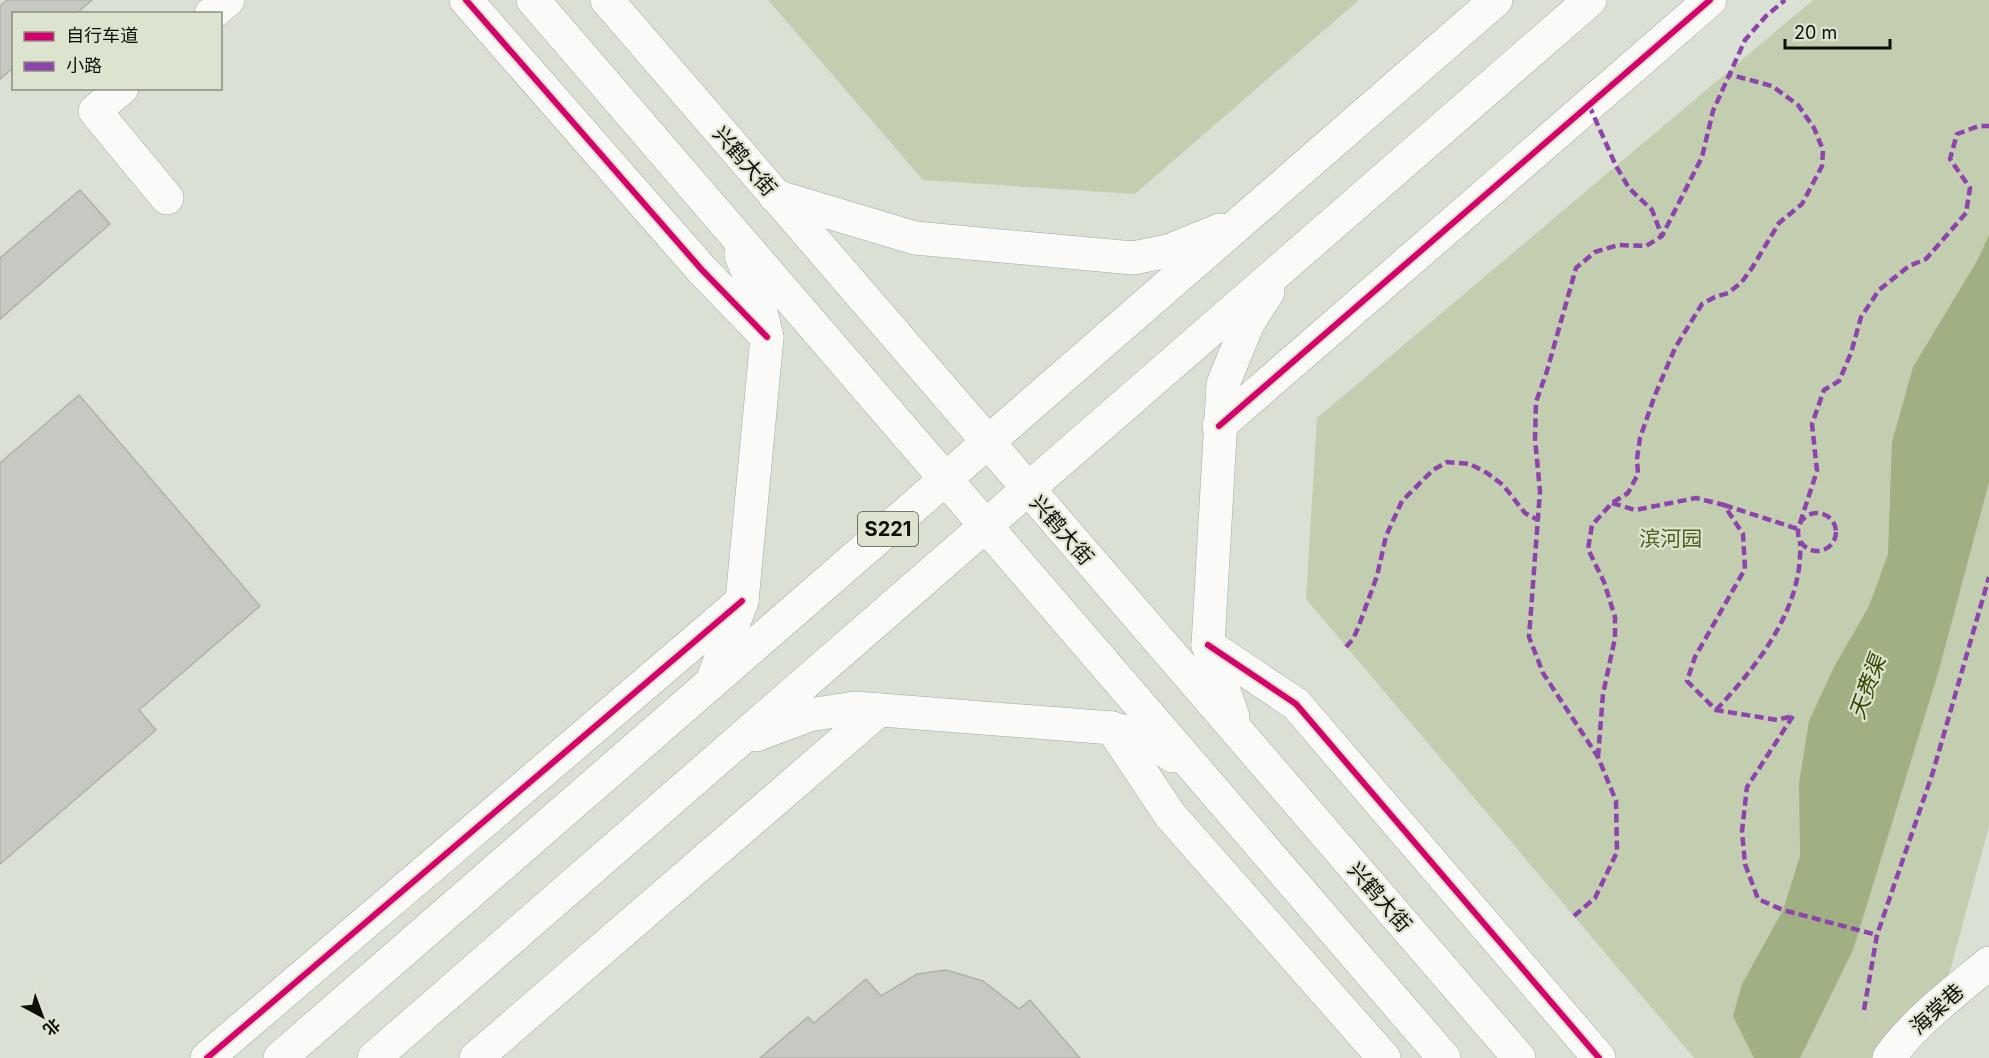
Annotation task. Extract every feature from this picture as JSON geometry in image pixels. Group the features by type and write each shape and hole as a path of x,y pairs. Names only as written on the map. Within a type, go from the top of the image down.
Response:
{"main road":[{"path":"214,12 228,0"},
{"path":"466,0 702,270 767,337"},
{"path":"533,0 1444,1058"},
{"name":"兴鹤大街","path":"607,0 1519,1058"},
{"name":"S221","path":"280,1058 1496,0"},
{"name":"S221","path":"374,1058 1590,0"},
{"path":"1219,426 1710,0"},
{"path":"120,90 95,111 167,198"},
{"path":"775,196 915,238 1133,258 1168,251 1241,222"},
{"path":"711,684 742,601 767,337 757,295 731,231"},
{"path":"1240,735 1208,645 1223,384 1248,323 1288,262"},
{"path":"207,1058 742,601"},
{"path":"1208,645 1296,704 1599,1058"},
{"path":"738,742 809,715 855,708 1112,728 1143,737 1193,768"},
{"path":"476,1058 879,710"},
{"path":"1112,728 1170,815 1384,1058"},
{"name":"海棠巷","path":"1888,1058 1896,1047 1989,963"}],"green space":[{"path":"768,0 1359,0 1135,194 923,180"},
{"name":"滨河园","path":"1813,0 1989,0 1989,826 1941,1005 1902,1058 1694,1058 1306,599 1317,418"}],"water":[{"name":"天赉渠","path":"1989,235 1989,482 1939,670 1853,950 1800,1058 1754,1058 1733,1016 1742,984 1783,910 1800,856 1799,783 1809,721 1833,669 1869,606 1888,554 1892,442 1913,367 1977,261"}],"building":[{"path":"7,0 92,0 78,12 12,12 12,69 0,79 0,6"},
{"path":"80,190 110,224 0,319 0,258"},
{"path":"79,395 260,606 139,710 156,730 0,864 0,463"},
{"path":"946,970 983,981 1019,1009 1030,1000 1080,1058 760,1058 808,1017 814,1023 866,979 881,996 917,974"}],"marked path":[{"path":"1574,916 1595,898 1617,852 1616,801 1598,757 1543,673 1529,637 1540,491 1535,439 1536,402 1576,268 1595,252 1618,245 1646,246 1662,236 1702,157 1713,111 1745,40 1766,16 1785,0"},
{"path":"1598,757 1603,694 1615,638 1615,617 1604,582 1588,549 1592,525 1612,503 1628,493 1638,474 1637,459 1640,438 1655,395 1675,348 1702,304 1728,293 1741,283 1779,223 1802,204 1822,166 1823,150 1814,128 1798,105 1772,86 1728,74"},
{"path":"1589,105 1616,166 1629,188 1652,210 1662,236"},
{"path":"1800,523 1817,471 1812,424 1824,390 1839,381 1851,353 1861,317 1879,290 1909,266 1926,259 1966,213 1970,188 1950,159 1957,134 1979,126 1989,126"},
{"path":"1346,647 1358,628 1377,576 1386,536 1402,501 1433,470 1447,462 1470,464 1503,485 1525,513 1538,520"},
{"path":"1612,503 1635,510 1696,498 1724,505 1743,534 1745,569 1695,657 1687,681 1716,710 1777,720 1793,716"},
{"path":"1724,505 1798,529"},
{"path":"1817,513 1831,518 1836,532 1831,546 1817,551 1803,546 1798,532 1803,518 1817,513"},
{"path":"1716,710 1763,654 1787,611 1795,589 1800,541"},
{"path":"1864,1010 1877,935 1933,772 1989,577"},
{"path":"1793,716 1747,787 1742,831 1745,864 1758,899 1783,910 1877,935"}],"cycle path":[{"path":"466,0 702,270 767,337"},
{"path":"1219,426 1710,0"},
{"path":"207,1058 742,601"},
{"path":"1208,645 1296,704 1599,1058"}]}
